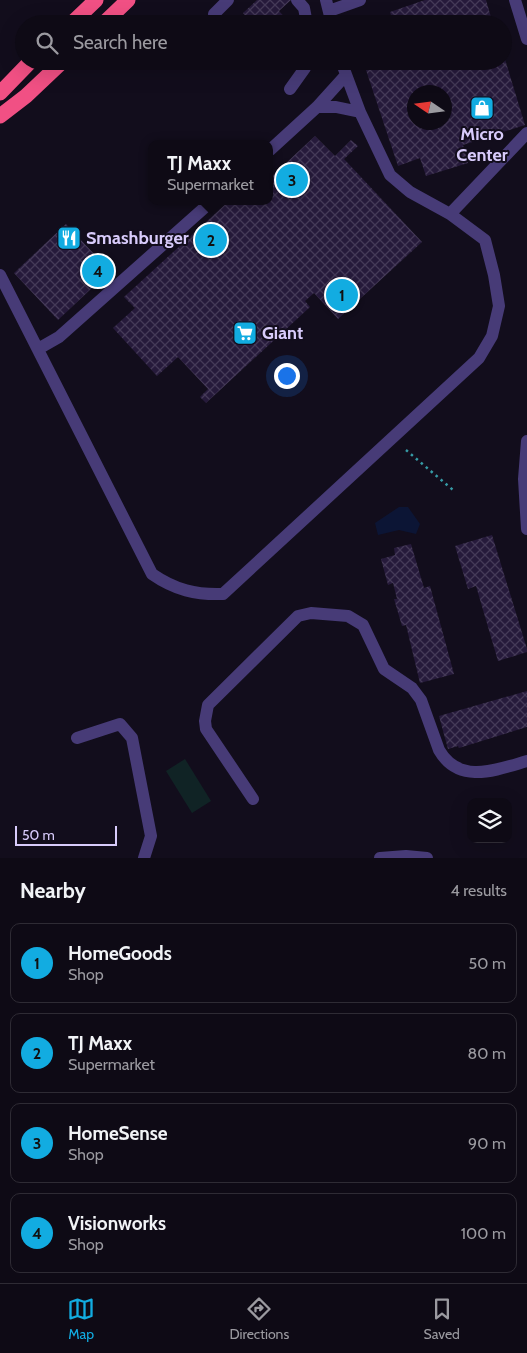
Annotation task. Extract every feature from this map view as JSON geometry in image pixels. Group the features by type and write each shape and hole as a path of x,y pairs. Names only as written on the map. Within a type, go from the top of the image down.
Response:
{"highway":[{"path":"80,15 96,0"},
{"path":"112,15 128,0"},
{"path":"0,93 5,83 20,70"},
{"path":"0,116 26,96 53,70"}],"street":[{"path":"214,14 228,0"},
{"path":"297,0 304,8 305,15"},
{"path":"328,5 360,0"},
{"path":"515,0 527,39"},
{"path":"290,89 304,70"},
{"path":"0,275 152,574 168,586 200,594 223,594 479,358 492,336 499,306 494,274 485,240 450,214 410,192 390,176 360,112 343,70"},
{"path":"273,147 317,107 345,76"},
{"path":"317,107 336,107 360,112"},
{"path":"450,214 527,134"},
{"path":"38,349 59,337 208,205"},
{"path":"527,441 524,479 527,529"},
{"path":"254,799 206,729 205,722 208,705 292,621 298,616 311,613 348,616 363,625 384,669 417,693 439,750 444,758 454,767 465,771 485,773 527,761"},
{"path":"77,738 120,724 132,738 151,836 144,858"},
{"path":"380,858 406,856 427,858"}],"path":[{"path":"406,450 453,490"}],"green space":[{"path":"185,759 211,801 192,813 166,771"}],"water":[{"path":"399,507 408,507 420,524 416,534 399,530 378,535 375,523"}],"building":[{"path":"257,0 291,0 279,11 283,15 245,15 243,13"},
{"path":"425,0 486,0 490,15 391,15 390,12"},
{"name":"Micro Center","path":"366,70 508,70 525,125 463,145 468,163 426,176 420,158 398,166"},
{"path":"315,136 335,156 351,140 358,146 344,159 422,242 338,319 314,293 305,301 310,307 206,403 200,397 208,389 178,357 157,376 113,328 135,308 124,297 225,205 273,205 273,175"},
{"path":"66,224 110,271 58,320 14,273"},
{"path":"492,535 527,649 527,652 498,661 476,586 468,589 455,546"},
{"path":"411,544 424,588 430,586 454,674 420,683 406,625 402,626 394,599 397,599 393,583 388,585 381,559 395,555 394,548"},
{"path":"527,691 527,727 459,748 458,746 448,749 439,716"}],"place":[{"name":"Micro Center","path":"482,108"},
{"name":"HomeSense","path":"292,180"},
{"name":"Smashburger","path":"69,238"},
{"name":"TJ Maxx","path":"211,240"},
{"name":"Visionworks","path":"98,271"},
{"name":"HomeGoods","path":"342,295"},
{"name":"Giant","path":"245,333"}]}
